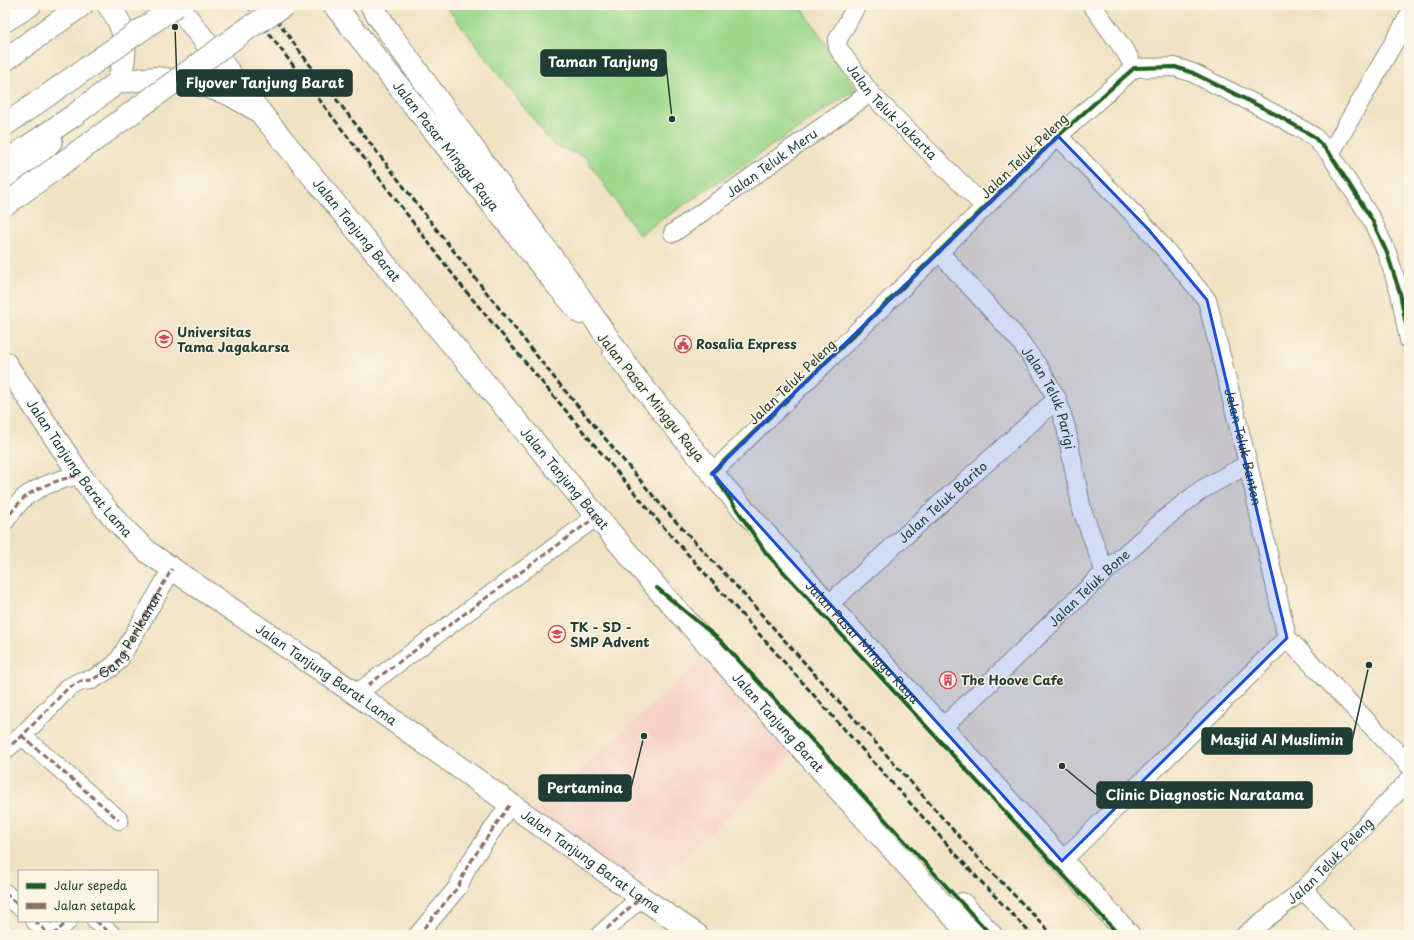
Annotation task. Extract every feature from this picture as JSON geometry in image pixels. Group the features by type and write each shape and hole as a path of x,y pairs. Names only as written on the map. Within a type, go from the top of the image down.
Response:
{"main road":[{"path":"5,22 30,5"},
{"path":"5,60 82,5"},
{"path":"108,5 120,24 124,38 125,53 123,68 118,82"},
{"path":"5,125 177,5"},
{"name":"Jalan Tanjung Barat","path":"177,5 259,111 403,286 660,590 970,935"},
{"path":"5,205 247,29 285,5"},
{"name":"Jalan Pasar Minggu Raya","path":"334,5 555,283 627,366 716,478 828,605 942,728 1129,935"},
{"path":"371,5 391,35 560,267 627,366"},
{"path":"385,5 391,35"},
{"path":"5,162 73,116 118,82 155,78 191,82 227,94 259,111"},
{"path":"5,195 73,116"},
{"name":"Jalan Tanjung Barat Lama","path":"5,363 80,475 106,509 128,533 150,553 356,694 641,898 697,935"},
{"path":"716,478 766,553 1119,935"},
{"path":"660,590 721,641 991,935"}],"street":[{"name":"Jalan Teluk Jakarta","path":"857,5 836,44 870,93 985,207"},
{"path":"1092,5 1127,54 1134,68 1175,68 1193,73 1275,114 1313,136 1330,154 1372,220 1387,253 1400,293 1409,340"},
{"path":"1330,154 1409,16"},
{"name":"Jalan Teluk Peleng","path":"716,478 939,252 1058,136 1134,68"},
{"name":"Jalan Teluk Meru","path":"673,232 870,93"},
{"name":"Jalan Teluk Banten","path":"1058,136 1148,229 1207,300 1248,464 1287,638"},
{"name":"Jalan Teluk Parigi","path":"939,252 1019,340 1040,369 1057,399 1066,428 1082,510 1105,572"},
{"name":"Jalan Teluk Barito","path":"828,605 1057,399"},
{"name":"Jalan Teluk Bone","path":"942,728 1105,572 1167,517 1201,490 1248,464"},
{"path":"5,521 17,506 33,492 61,479 80,475"},
{"path":"356,694 597,516"},
{"name":"Gang Perikanan","path":"5,750 22,736 68,688 81,681 92,680 112,667 119,660 172,569"},
{"path":"1062,861 1287,638 1409,765"},
{"path":"22,736 119,820"},
{"name":"Jalan Teluk Peleng","path":"1245,935 1303,890 1409,780"},
{"path":"418,935 458,887 467,867 510,804"},
{"path":"1303,890 1347,935"},
{"path":"5,893 18,905"},
{"path":"600,935 641,898"},
{"path":"36,922 50,935"},
{"path":"53,935 67,922"},
{"path":"97,922 112,935"}],"highlighted area":[{"path":"1058,136 1148,229 1207,300 1287,638 1062,861 712,473"}],"shaded area":[{"path":"709,653 803,746 646,892 532,815"}],"green space":[{"path":"445,5 800,5 857,91 856,93 853,91 639,235 585,157 553,145"}],"railway":[{"path":"247,5 464,289 659,522 970,870 1032,935"},
{"path":"266,5 306,60 441,235 556,380 666,511 738,588 980,860 1053,935"}],"marked path":[{"path":"5,521 19,503 31,493 51,483 80,475"},
{"path":"368,685 597,516"},
{"path":"5,750 22,736 68,688 81,681 92,680 112,667 119,660 172,569"},
{"path":"22,736 119,820"},
{"path":"418,935 458,887 467,867 510,804"},
{"path":"5,893 18,905"},
{"path":"600,935 641,897"},
{"path":"36,922 50,935"},
{"path":"53,935 67,922"},
{"path":"97,922 112,935"}],"cycle path":[{"path":"712,473 1058,136 1134,68 1175,67 1193,73 1275,114 1313,136 1330,154 1372,220 1387,253 1400,293 1409,340"},
{"path":"716,478 766,553 1119,935"},
{"path":"657,588 721,641 991,935"}],"place":[{"name":"Flyover Tanjung Barat","path":"175,27"},
{"name":"Taman Tanjung","path":"672,119"},
{"name":"Universitas Tama Jagakarsa","path":"164,339"},
{"name":"Rosalia Express","path":"683,344"},
{"name":"TK - SD - SMP Advent","path":"557,634"},
{"name":"Masjid Al Muslimin","path":"1369,665"},
{"name":"The Hoove Cafe","path":"948,680"},
{"name":"Pertamina","path":"644,736"},
{"name":"Clinic Diagnostic Naratama","path":"1062,766"}]}
